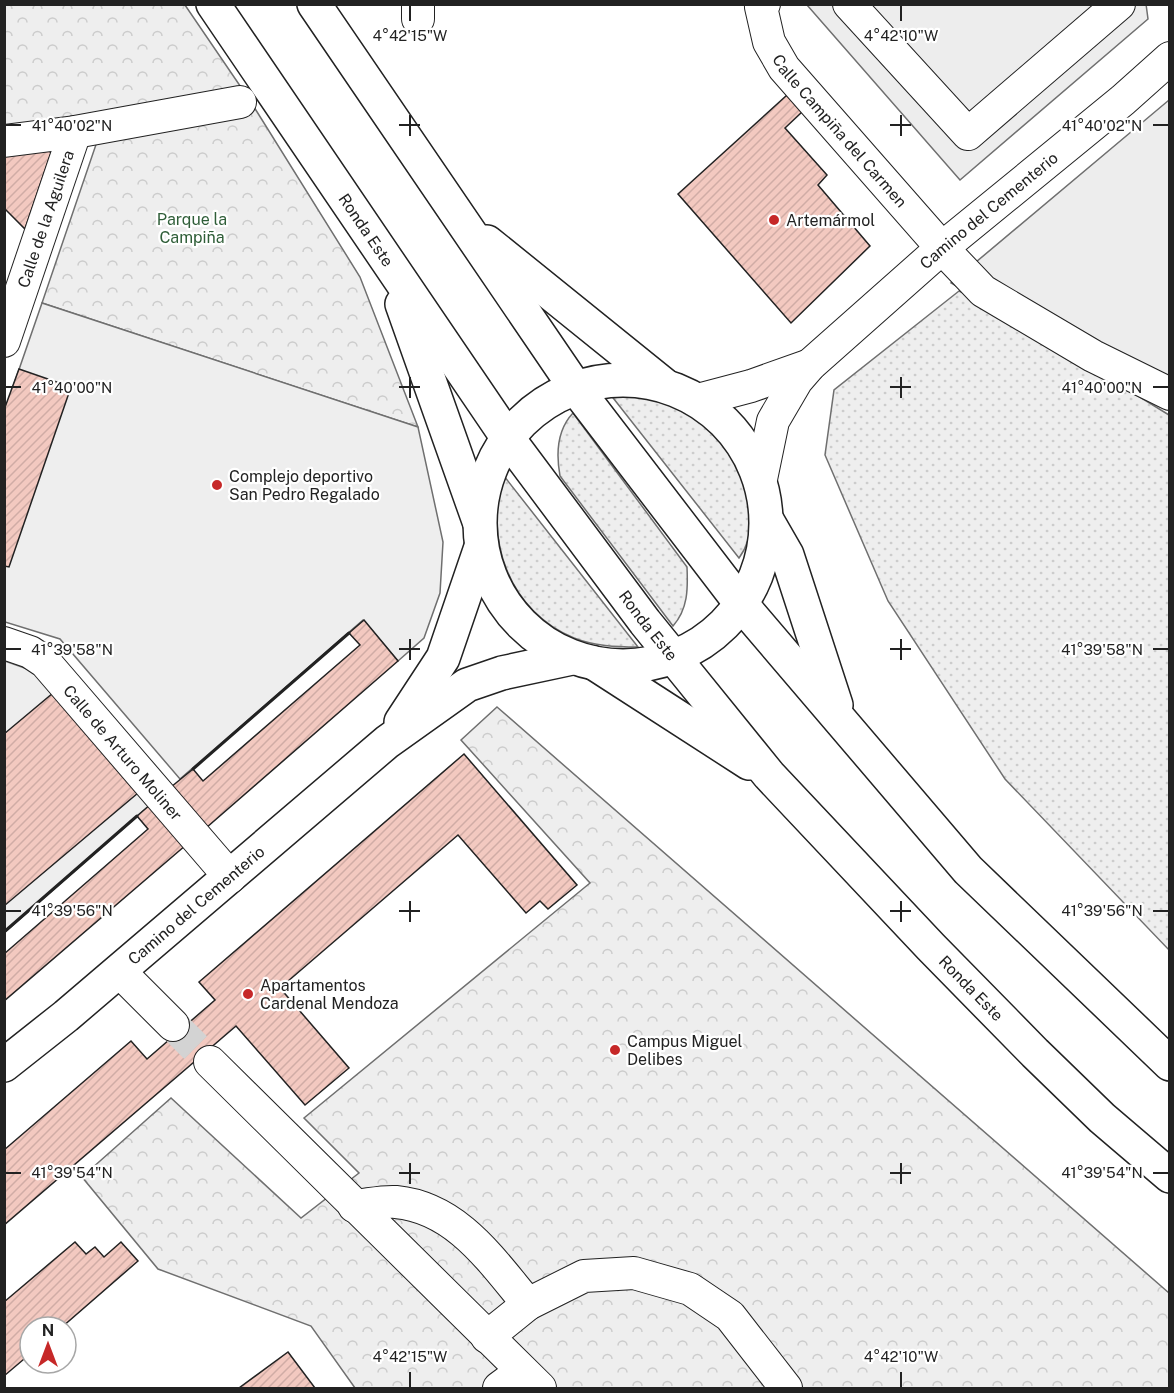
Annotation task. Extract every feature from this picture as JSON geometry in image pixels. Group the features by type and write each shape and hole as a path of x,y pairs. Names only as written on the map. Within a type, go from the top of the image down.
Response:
{"main road":[{"name":"Ronda Este","path":"213,4 507,437 645,622 769,775 931,947 1035,1053 1102,1118 1170,1176"},
{"path":"314,4 575,387 742,605 968,870 1170,1064"},
{"path":"465,224 663,384 698,400 719,415 737,434 751,456 761,479 768,522 761,566 742,605 712,637 674,657 628,667 583,661"},
{"path":"387,263 480,534 493,585 515,618 545,644 583,661 769,775"},
{"name":"Camino del Cementerio","path":"387,742 443,658 480,534 486,477 507,437 537,407 575,387 619,379 663,384"},
{"path":"768,522 787,555 842,720"},
{"name":"Camino del Cementerio","path":"4,1065 119,971 387,742 466,685 502,673 583,661"}],"street":[{"name":"Calle Campiña del Carmen","path":"764,4 761,7 769,42 784,68 942,248 983,291 1093,356 1170,394"},
{"path":"849,4 968,134 1119,4"},
{"name":"Camino del Cementerio","path":"761,479 773,421 797,380 810,365 942,248 1124,100 1170,58"},
{"path":"4,141 75,132 240,102"},
{"name":"Calle de la Aguilera","path":"4,341 75,132"},
{"name":"Camino del Cementerio","path":"698,400 751,386 810,365"},
{"name":"Calle de Arturo Moliner","path":"4,643 30,652 45,662 230,877"},
{"path":"119,971 173,1025"},
{"path":"210,1062 487,1337 520,1383"},
{"path":"354,1206 394,1202 430,1209 462,1229 490,1258 528,1304"},
{"path":"487,1337 528,1304 584,1276 634,1273 690,1289 730,1316 786,1389"}],"green space":[{"name":"Parque la Campiña","path":"4,5 185,5 249,99 360,277 418,427 42,303 102,127 5,139"},
{"path":"959,291 994,307 1169,415 1169,950 1005,779 888,601 825,455 834,390"},
{"name":"Complejo deportivo San Pedro Regalado","path":"42,303 418,427 443,542 440,593 424,638 398,661 363,620 180,779 60,639 5,622 5,410"},
{"path":"629,391 676,404 709,425 728,447 743,478 751,512 750,529 739,558 610,394"},
{"path":"573,413 687,567 687,591 684,606 673,626 560,476 559,443 564,427"},
{"path":"504,476 638,647 605,646 574,638 552,626 533,611 518,592 507,571 500,548 497,524 498,500"},
{"path":"5,661 36,672 151,804 5,932"},
{"name":"Campus Miguel Delibes","path":"497,707 1169,1293 1169,1388 355,1388 311,1326 158,1269 82,1177 171,1098 301,1218 359,1173 304,1118 590,883 461,740"}],"shaded area":[{"path":"1146,4 1148,19 960,180 807,5"},
{"path":"1169,100 1169,406 1132,390 951,283"}],"building":[{"name":"Artemármol","path":"787,95 802,112 785,128 827,175 818,185 870,246 791,323 678,194"},
{"path":"44,144 51,153 25,229 4,208 4,149"},
{"path":"19,369 71,387 9,567 4,566 4,410"},
{"path":"364,620 398,661 206,828 171,787 193,769 203,781 360,645 349,633"},
{"path":"53,693 138,793 4,906 4,734"},
{"name":"Apartamentos Cardenal Mendoza","path":"464,754 577,885 548,909 540,901 526,913 458,835 280,988 349,1068 305,1105 236,1026 4,1225 4,1150 131,1041 147,1059 215,1000 199,982"},
{"path":"151,804 186,845 4,1001 4,954 148,829 137,816"},
{"path":"75,1242 86,1254 95,1247 104,1257 121,1242 138,1261 76,1315 18,1315 18,1364 4,1376 4,1302"},
{"path":"288,1352 315,1388 239,1388"}],"tunnel":[{"path":"173,1025 210,1062"}],"wall":[{"path":"193,769 349,633"},
{"path":"4,932 137,816"}],"place":[{"name":"Artemármol","path":"774,220"},
{"name":"Complejo deportivo San Pedro Regalado","path":"217,485"},
{"name":"Apartamentos Cardenal Mendoza","path":"248,994"},
{"name":"Campus Miguel Delibes","path":"615,1050"}]}
